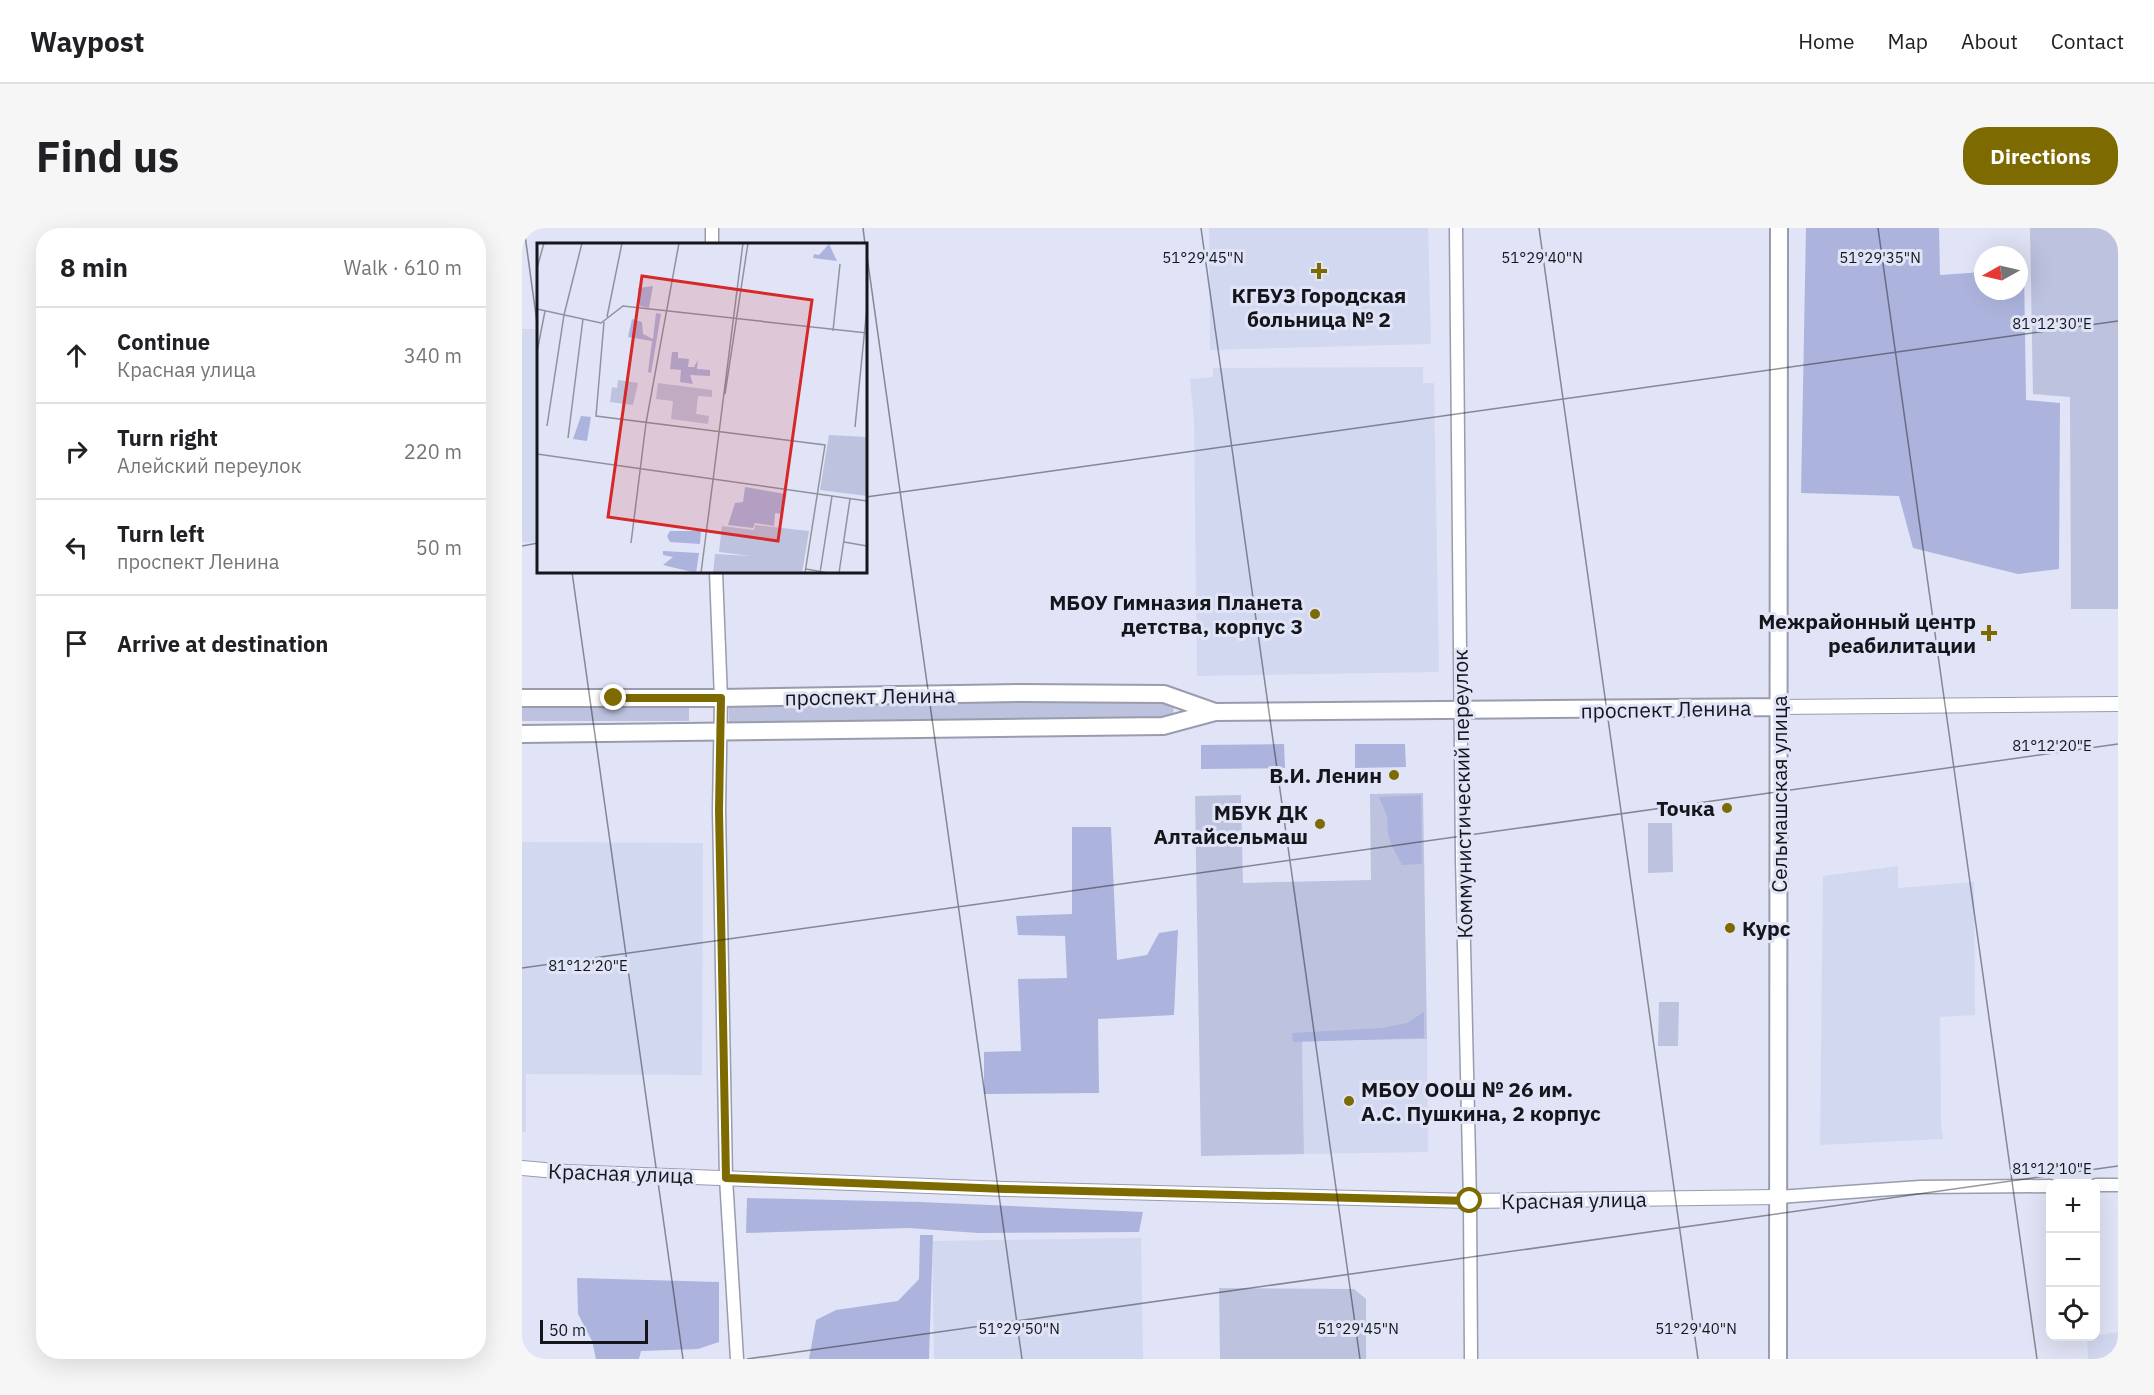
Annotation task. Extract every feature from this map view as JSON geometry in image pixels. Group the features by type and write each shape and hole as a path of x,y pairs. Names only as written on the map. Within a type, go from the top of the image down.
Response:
{"main road":[{"name":"Сельмашская улица","path":"1778,1359 1779,228"},
{"name":"проспект Ленина","path":"522,698 721,698 1021,693 1164,694 1215,712"},
{"path":"1170,724 1175,707 1171,697"},
{"name":"проспект Ленина","path":"522,734 1039,728 1170,724 1215,712 1778,708"}],"street":[{"name":"Коммунистический переулок","path":"1456,228 1462,859 1470,1201 1471,1359"},
{"path":"716,573 721,698 719,810 726,1178 736,1359"},
{"name":"проспект Ленина","path":"1778,708 2118,704"},
{"name":"Красная улица","path":"522,1168 567,1172 1005,1189 1470,1201 1778,1197 1920,1187 2046,1186"},
{"path":"2100,1185 2118,1185"}],"shaded area":[{"name":"КГБУЗ Городская больница № 2","path":"1209,228 1428,228 1431,344 1210,350"},
{"path":"1806,228 1939,228 1940,275 1974,273 1974,300 2024,300 2026,400 2060,403 2059,569 2018,574 1913,548 1899,496 1801,493"},
{"path":"2030,228 2118,228 2118,609 2071,609 2070,397 2033,394"},
{"path":"522,329 537,329 537,542 522,542"},
{"path":"1423,367 1423,383 1434,383 1439,672 1197,676 1194,421 1190,379 1213,377 1213,368"},
{"path":"1167,699 1174,705 1173,715 1163,721 729,725 729,702"},
{"path":"689,702 689,721 522,721 522,704"},
{"path":"1284,744 1285,768 1201,769 1201,745"},
{"path":"1355,744 1405,744 1406,767 1355,768"},
{"path":"1423,793 1427,1039 1302,1041 1304,1154 1201,1156 1195,796 1241,795 1243,883 1371,880 1370,794"},
{"path":"1421,795 1422,864 1402,865 1392,846 1388,834 1387,816 1379,797"},
{"path":"1648,823 1672,823 1673,872 1648,873"},
{"path":"1072,827 1111,827 1117,960 1147,955 1159,933 1178,930 1174,1015 1098,1019 1099,1093 984,1094 984,1052 1021,1051 1018,979 1067,978 1065,936 1018,935 1016,916 1072,914"},
{"path":"522,842 703,843 702,1075 526,1074 526,1132 522,1132"},
{"path":"1898,866 1898,888 1974,882 1975,1015 1940,1017 1943,1139 1820,1145 1823,876"},
{"path":"1659,1002 1679,1002 1678,1046 1658,1046"},
{"path":"1424,1012 1424,1038 1293,1042 1292,1033 1382,1028 1407,1023"},
{"path":"1427,1039 1428,1152 1304,1154 1302,1041"},
{"path":"747,1198 921,1202 1143,1212 1139,1232 978,1233 908,1228 746,1233"},
{"path":"920,1235 933,1235 929,1359 809,1359 816,1320 836,1310 898,1301 919,1279"},
{"path":"1141,1238 1143,1359 934,1359 932,1241"},
{"path":"577,1278 719,1282 719,1342 698,1349 641,1351 639,1359 596,1359 592,1341 578,1314"},
{"path":"1219,1288 1354,1289 1366,1299 1366,1359 1220,1359"},
{"path":"2118,1332 2118,1359 2088,1359 2087,1341 2100,1341 2100,1335"}],"place":[{"name":"КГБУЗ Городская больница № 2","path":"1319,271"},
{"name":"МБОУ Гимназия Планета детства, корпус 3","path":"1315,614"},
{"name":"Межрайонный центр реабилитации","path":"1989,633"},
{"name":"В.И. Ленин","path":"1394,775"},
{"name":"Точка","path":"1727,808"},
{"name":"МБУК ДК Алтайсельмаш","path":"1320,824"},
{"name":"Курс","path":"1730,928"},
{"name":"МБОУ ООШ № 26 им. А.С. Пушкина, 2 корпус","path":"1349,1101"}],"route":[{"path":"614,698 721,698 719,810 726,1178 1005,1189 1470,1201"}]}
